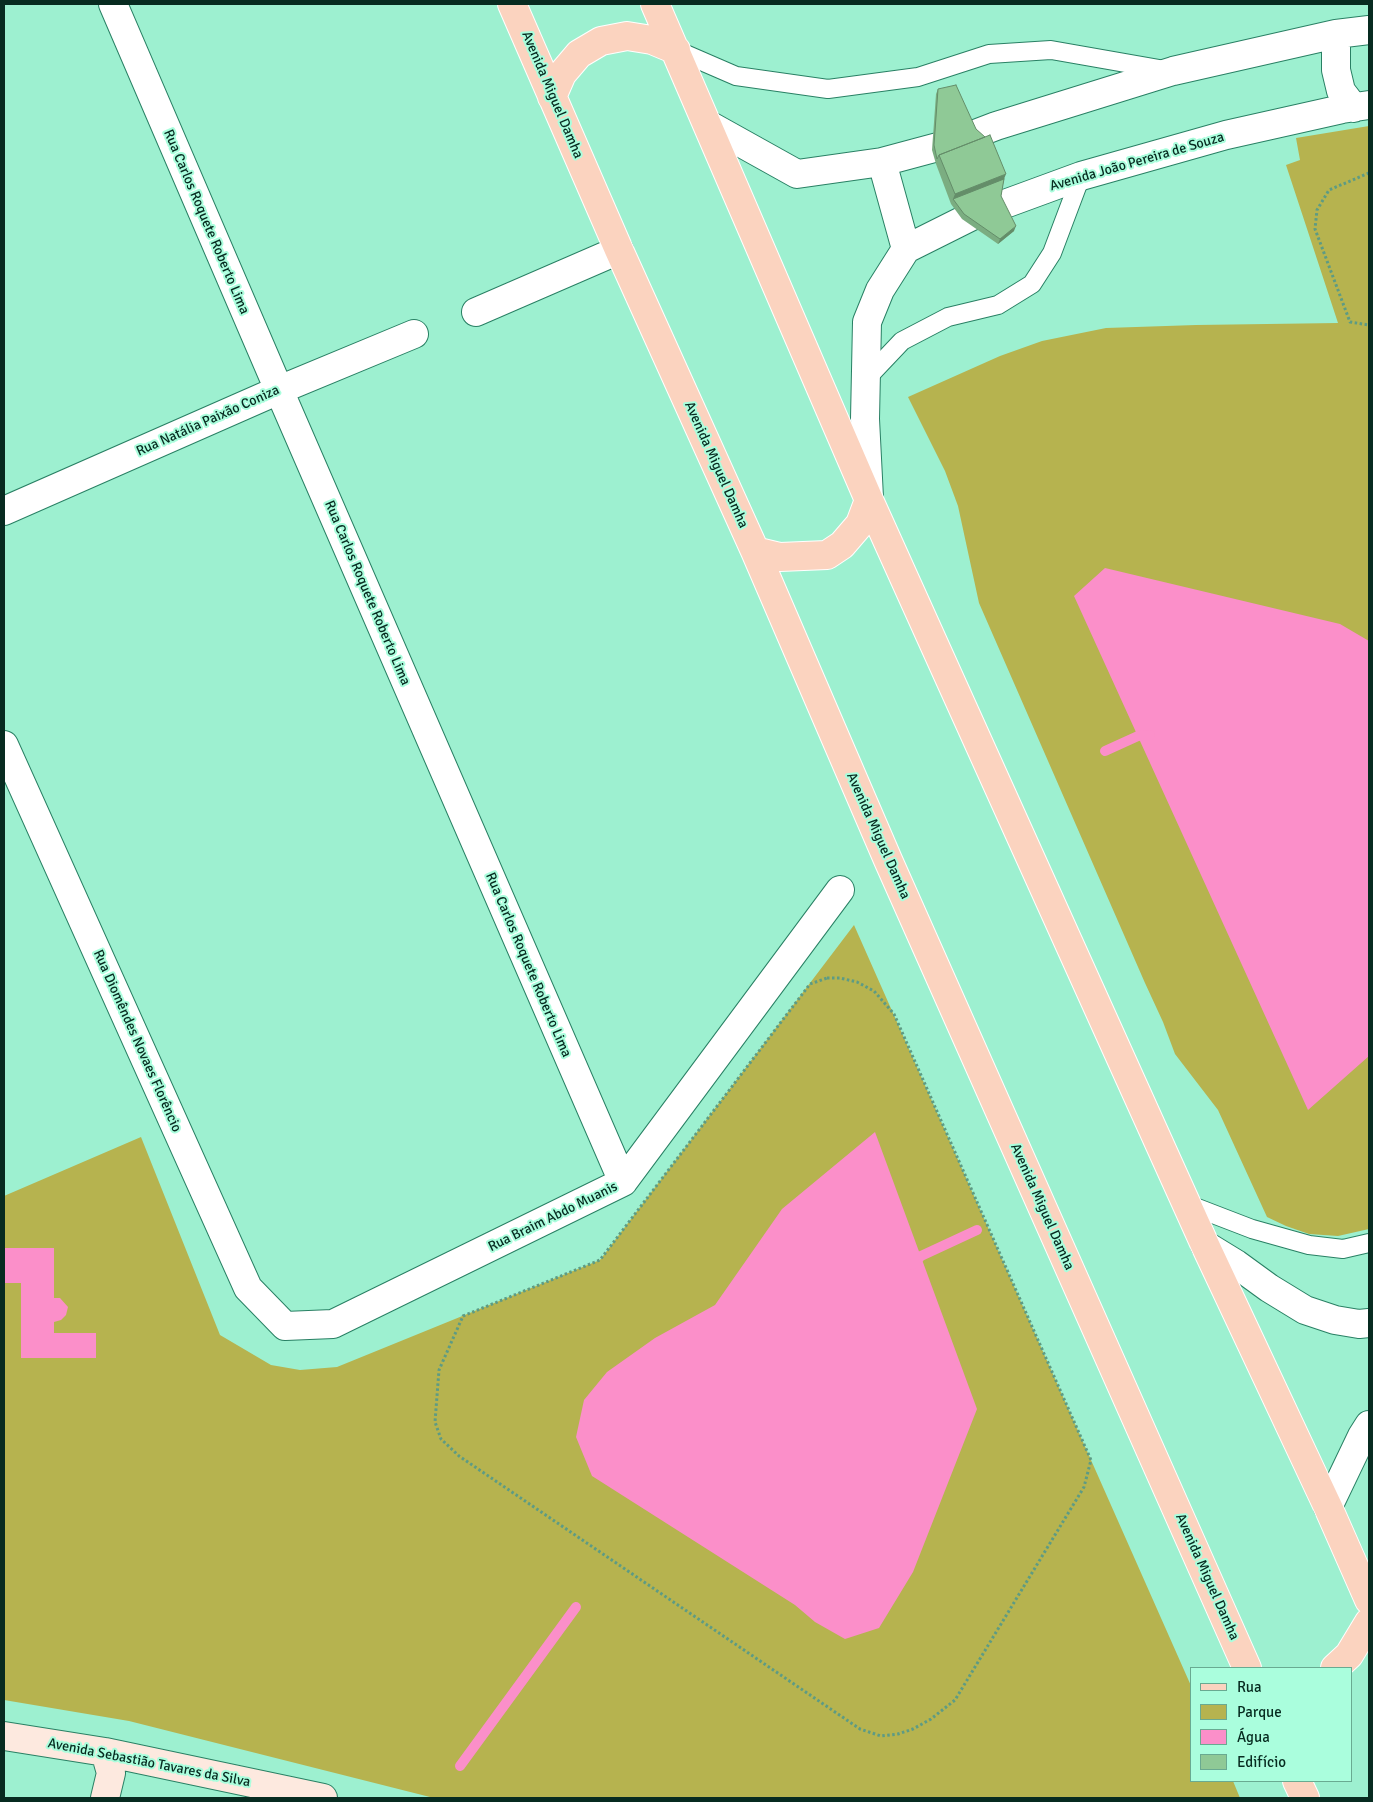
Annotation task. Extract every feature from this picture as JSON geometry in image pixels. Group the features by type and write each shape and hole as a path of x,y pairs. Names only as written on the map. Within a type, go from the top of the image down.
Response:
{"main road":[{"name":"Avenida Miguel Damha","path":"512,4 619,250 755,551 888,860 1247,1667"},
{"path":"655,4 709,125 869,500 1205,1245 1328,1507 1367,1582"},
{"path":"552,97 562,74 579,54 602,41 626,36 652,40 676,50"},
{"path":"755,551 780,557 827,555 842,545 860,524 869,500"},
{"path":"1336,1667 1349,1655 1369,1622"},
{"name":"Avenida Sebastião Tavares da Silva","path":"4,1736 141,1759 322,1798"},
{"path":"105,1752 111,1773 105,1798"},
{"path":"123,1798 128,1776 141,1759"},
{"path":"1297,1782 1305,1798"}],"street":[{"name":"Rua Carlos Roquete Roberto Lima","path":"113,4 278,390 623,1182"},
{"path":"709,125 797,174 882,162 949,144 996,126 1173,71 1336,34 1369,30"},
{"path":"1336,34 1336,70 1341,91 1362,106"},
{"name":"Avenida João Pereira de Souza","path":"906,249 972,216 1081,176 1226,135 1362,106"},
{"path":"869,500 865,419 867,322 880,290 906,249 882,162"},
{"path":"476,312 619,250"},
{"name":"Rua Natália Paixão Coniza","path":"4,511 278,390 414,334"},
{"name":"Rua Diomêndes Novaes Florêncio","path":"4,745 248,1288 286,1326"},
{"name":"Rua Braim Abdo Muanis","path":"286,1326 333,1324 623,1182 840,890"},
{"path":"1205,1245 1236,1264 1269,1288 1306,1310 1335,1320 1359,1324 1369,1323"},
{"path":"1328,1507 1369,1425"}],"lane":[{"path":"676,50 736,76 828,89 918,77 990,54 1051,50 1173,71"},
{"path":"866,378 902,340 948,317 998,305 1032,284 1052,253 1081,176"},
{"path":"1187,1204 1252,1229 1309,1244 1343,1249 1369,1243"}],"path":[{"path":"1369,173 1329,190 1317,210 1315,229 1350,322 1369,325"},
{"path":"827,978 840,978 857,982 874,991 894,1014 1091,1460 1084,1486 955,1700 931,1720 913,1729 898,1734 881,1736 860,1728 459,1456 440,1440 435,1422 440,1370 463,1316 600,1260 810,984 827,978"}],"green space":[{"path":"1369,126 1369,1229 1338,1236 1309,1234 1267,1217 1218,1110 1175,1054 1163,1022 979,603 958,506 945,471 908,397 1000,356 1042,341 1106,328 1338,323 1286,165 1300,160 1296,138"},
{"path":"854,925 1190,1683 1190,1782 1233,1782 1240,1798 434,1798 129,1721 4,1700 4,1196 141,1137 220,1335 271,1365 300,1370 337,1367 600,1260"}],"water":[{"path":"1105,568 1340,624 1369,641 1369,1056 1308,1110 1074,596"},
{"path":"875,1132 977,1409 913,1572 879,1628 845,1639 815,1622 795,1605 592,1476 576,1437 584,1400 607,1372 655,1338 715,1305 782,1209"},
{"path":"4,1248 54,1248 54,1298 60,1298 68,1307 66,1315 61,1320 54,1322 54,1333 96,1333 96,1358 21,1358 21,1283 4,1283"}],"building":[{"path":"956,85 976,129 985,137 939,155 937,159 934,145 938,89"},
{"path":"990,135 1006,174 955,194 939,155"},
{"path":"1004,179 1001,196 1016,226 1000,239 964,214 953,199"}],"waterway":[{"path":"1105,751 1138,736 1150,735"},
{"path":"912,1265 921,1256 977,1230"},
{"path":"460,1766 576,1607"}]}
